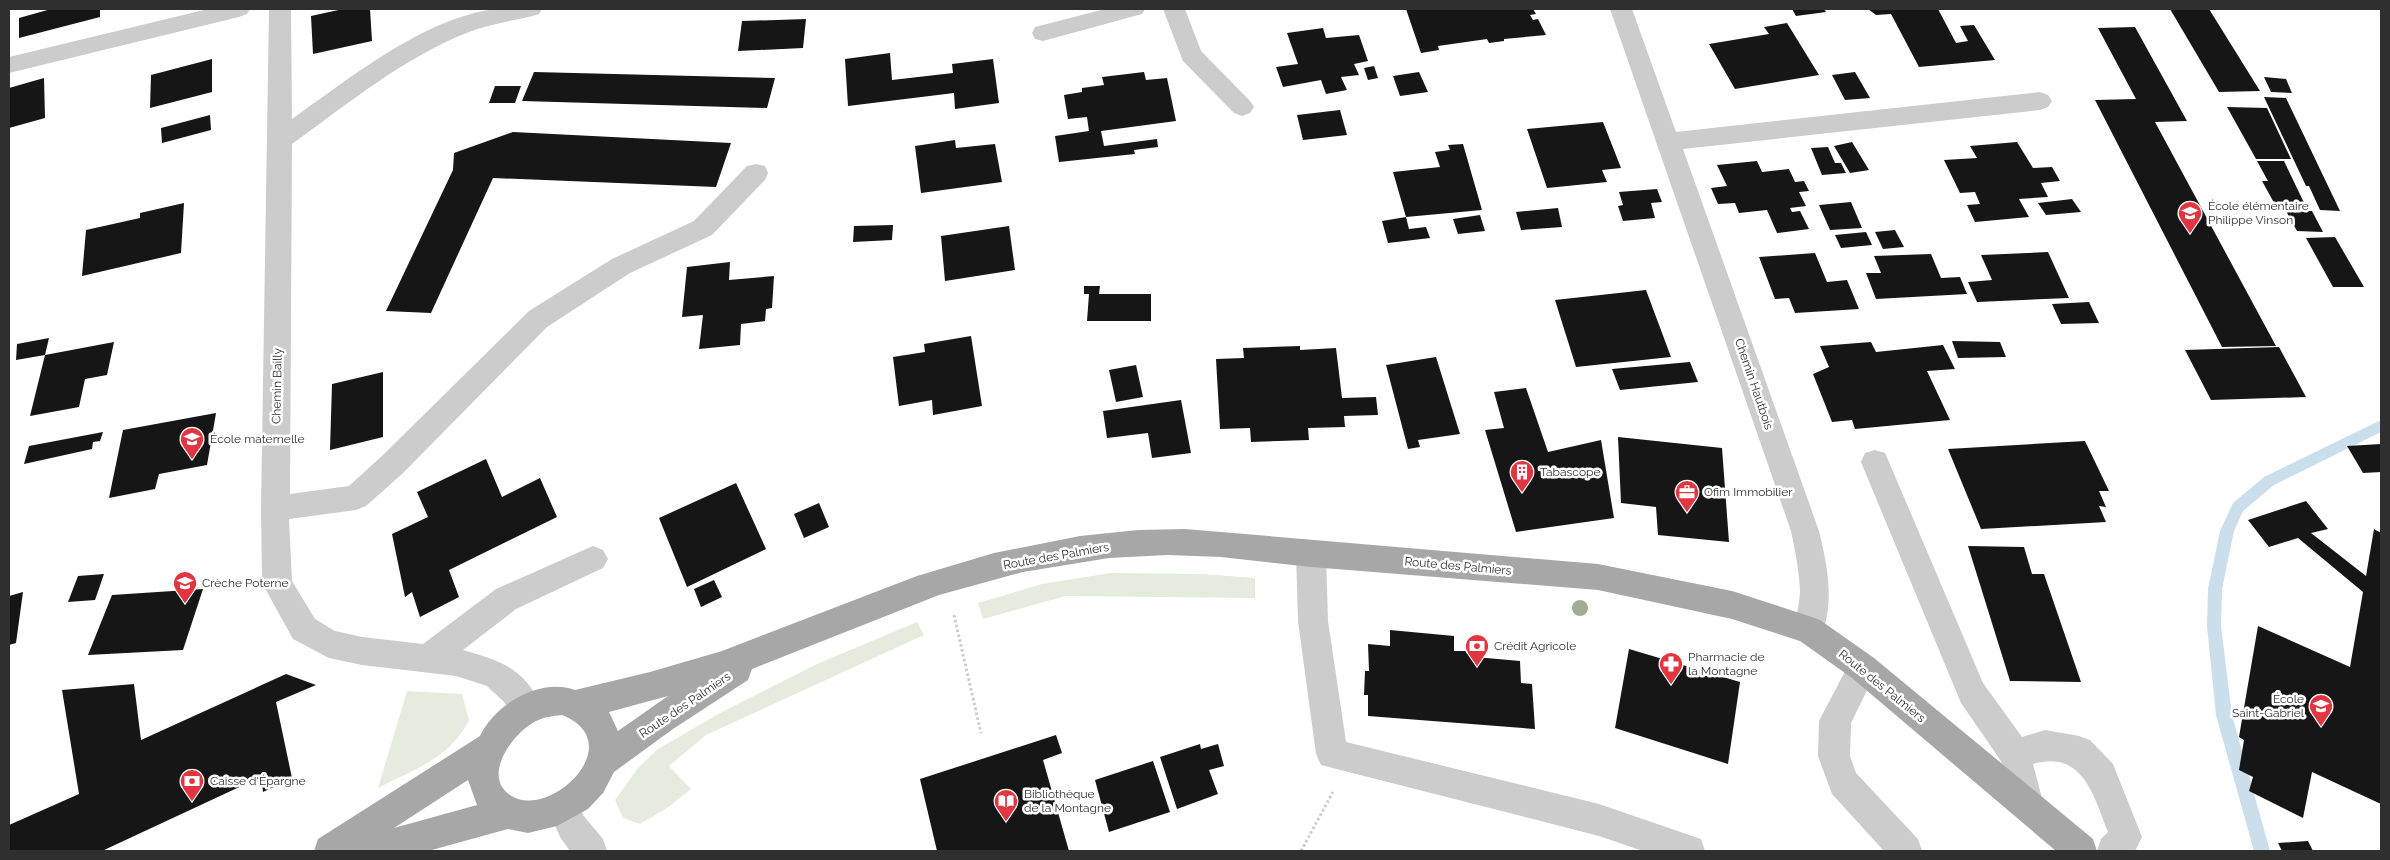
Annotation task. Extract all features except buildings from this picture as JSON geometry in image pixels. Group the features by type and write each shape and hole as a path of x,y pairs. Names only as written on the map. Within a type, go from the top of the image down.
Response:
{"main road":[{"name":"Route des Palmiers","path":"578,704 650,688 768,650 855,614 946,580 1009,563 1104,546 1166,542 1269,548 1311,554 1598,577 1732,605 1809,630 1863,668 2081,851"},
{"name":"Route des Palmiers","path":"603,762 662,718 768,650"},
{"path":"554,701 578,704 592,712 602,726 606,742 603,762 595,779 582,795 564,808 539,816 525,817 508,813 494,802 485,786 483,767 490,746 498,732 512,718 527,708 554,701"},
{"path":"330,851 490,746"},
{"path":"370,851 508,813"}],"street":[{"path":"9,65 239,9"},
{"name":"Chemin Bailly","path":"280,9 275,510 277,583 304,629 329,644 362,651 456,662 496,674 515,692 527,708"},
{"path":"280,140 391,60 462,26 531,9"},
{"path":"1043,33 1134,9"},
{"path":"1174,9 1192,55 1242,107"},
{"name":"Chemin Hautbois","path":"1621,9 1805,531 1815,574 1815,612 1809,630"},
{"path":"1669,142 2040,101"},
{"path":"275,510 356,497 393,464 538,318 621,266 703,228 756,173"},
{"path":"1875,462 1972,693 2015,754 2028,806"},
{"path":"1311,554 1313,621 1332,754 1599,820 1690,851"},
{"path":"427,659 506,599 593,559"},
{"path":"1863,668 1834,721 1834,756 1843,783 1906,851"},
{"path":"2015,754 2045,745 2079,752 2102,775 2126,837 2113,851"},
{"path":"564,808 571,826 591,851"}],"path":[{"path":"946,580 982,733"},
{"path":"1302,851 1334,789 1332,754"}],"green space":[{"path":"1110,573 1201,574 1255,578 1255,598 1066,596 983,619 978,603 1042,584"},
{"path":"917,622 924,635 706,735 669,766 691,789 667,808 640,824 623,818 615,800 638,768 658,749 722,712 817,664"},
{"path":"407,691 462,694 469,720 452,744 441,754 430,762 378,788"}],"waterway":[{"path":"2262,851 2224,715 2214,626 2215,589 2227,531 2238,507 2269,481 2381,426"}],"place":[{"name":"École élémentaire Philippe Vinson","path":"2190,234"},
{"name":"École maternelle","path":"192,460"},
{"name":"Tabascope","path":"1522,493"},
{"name":"Ofim Immobilier","path":"1687,513"},
{"name":"Crèche Poterne","path":"185,604"},
{"name":"Crédit Agricole","path":"1477,667"},
{"name":"Pharmacie de la Montagne","path":"1671,685"},
{"name":"École Saint-Gabriel","path":"2321,727"},
{"name":"Caisse d'Épargne","path":"192,802"},
{"name":"Bibliothèque de la Montagne","path":"1006,822"}]}
